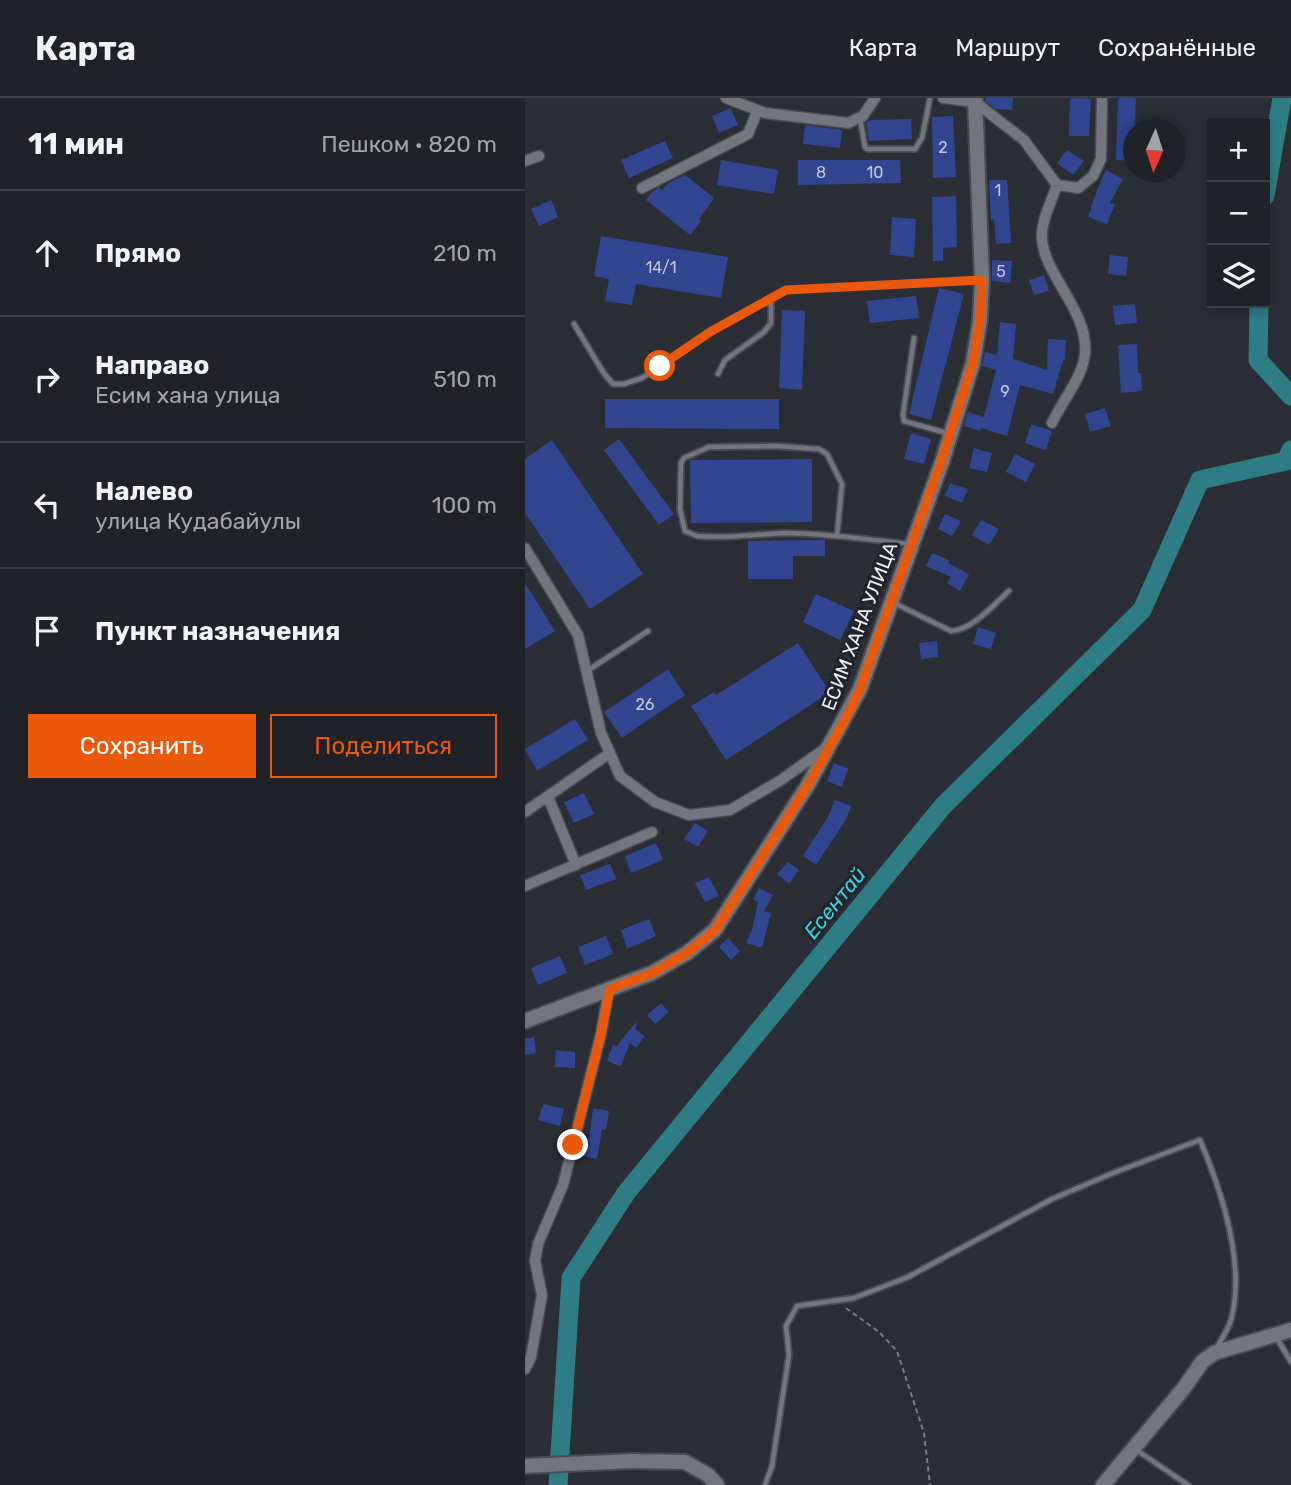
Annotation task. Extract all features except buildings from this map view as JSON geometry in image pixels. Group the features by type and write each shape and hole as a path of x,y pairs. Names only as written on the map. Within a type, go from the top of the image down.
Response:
{"street":[{"path":"726,98 757,112 848,123 860,118 875,98"},
{"path":"943,98 975,100 1024,140 1057,185 1078,188 1093,176 1101,159 1102,98"},
{"name":"ЕСИМ ХАНА УЛИЦА","path":"525,1021 652,973 687,953 715,930 801,796 860,689 973,363 980,320 982,280 975,100"},
{"path":"642,188 748,134 757,112"},
{"path":"525,161 539,156"},
{"path":"1052,423 1059,406 1071,389 1085,355 1084,336 1073,303 1043,247 1042,230 1057,185"},
{"path":"525,548 578,635 601,733 620,776 655,802 689,815 730,810 781,780 831,744"},
{"path":"525,812 610,753"},
{"path":"548,797 576,864"},
{"path":"525,886 652,832"},
{"path":"525,1369 531,1357 542,1295 535,1261 538,1244 563,1185 610,989"},
{"path":"1103,1485 1184,1388 1202,1362 1214,1353 1291,1330"},
{"path":"525,1466 685,1462 708,1475 717,1485"}],"lane":[{"path":"860,118 867,149 915,149 922,138 930,98"},
{"path":"574,324 613,384 624,384 642,378 710,332 786,290 982,280"},
{"path":"718,374 725,360 764,332 771,323 771,298"},
{"path":"915,338 902,415 904,421 950,434"},
{"path":"837,536 842,484 827,454 819,449 709,447 684,458 680,509 685,531 705,537 784,533 912,545"},
{"path":"891,601 951,631 961,630 976,621 1009,591"},
{"path":"586,671 648,631"},
{"path":"765,1485 772,1465 789,1355 786,1326 797,1306 854,1298 908,1277 1052,1199 1200,1140 1216,1177 1229,1227 1234,1272 1234,1301 1230,1323 1214,1353"},
{"path":"1275,1335 1291,1362"},
{"path":"1134,1448 1188,1485"}],"path":[{"path":"829,1303 844,1307 879,1332 897,1351 924,1433 930,1485"}],"waterway":[{"name":"Есентай","path":"1267,182 1282,98"},
{"name":"Есентай","path":"1259,308 1258,360 1291,396"},
{"name":"Есентай","path":"558,1485 571,1278 626,1193 943,806 1142,610 1200,480 1286,461 1291,450"}],"route":[{"path":"573,1145 610,989 652,973 687,953 715,930 808,785 860,689 941,462 973,363 980,320 982,280 786,290 710,332 660,366"}]}
